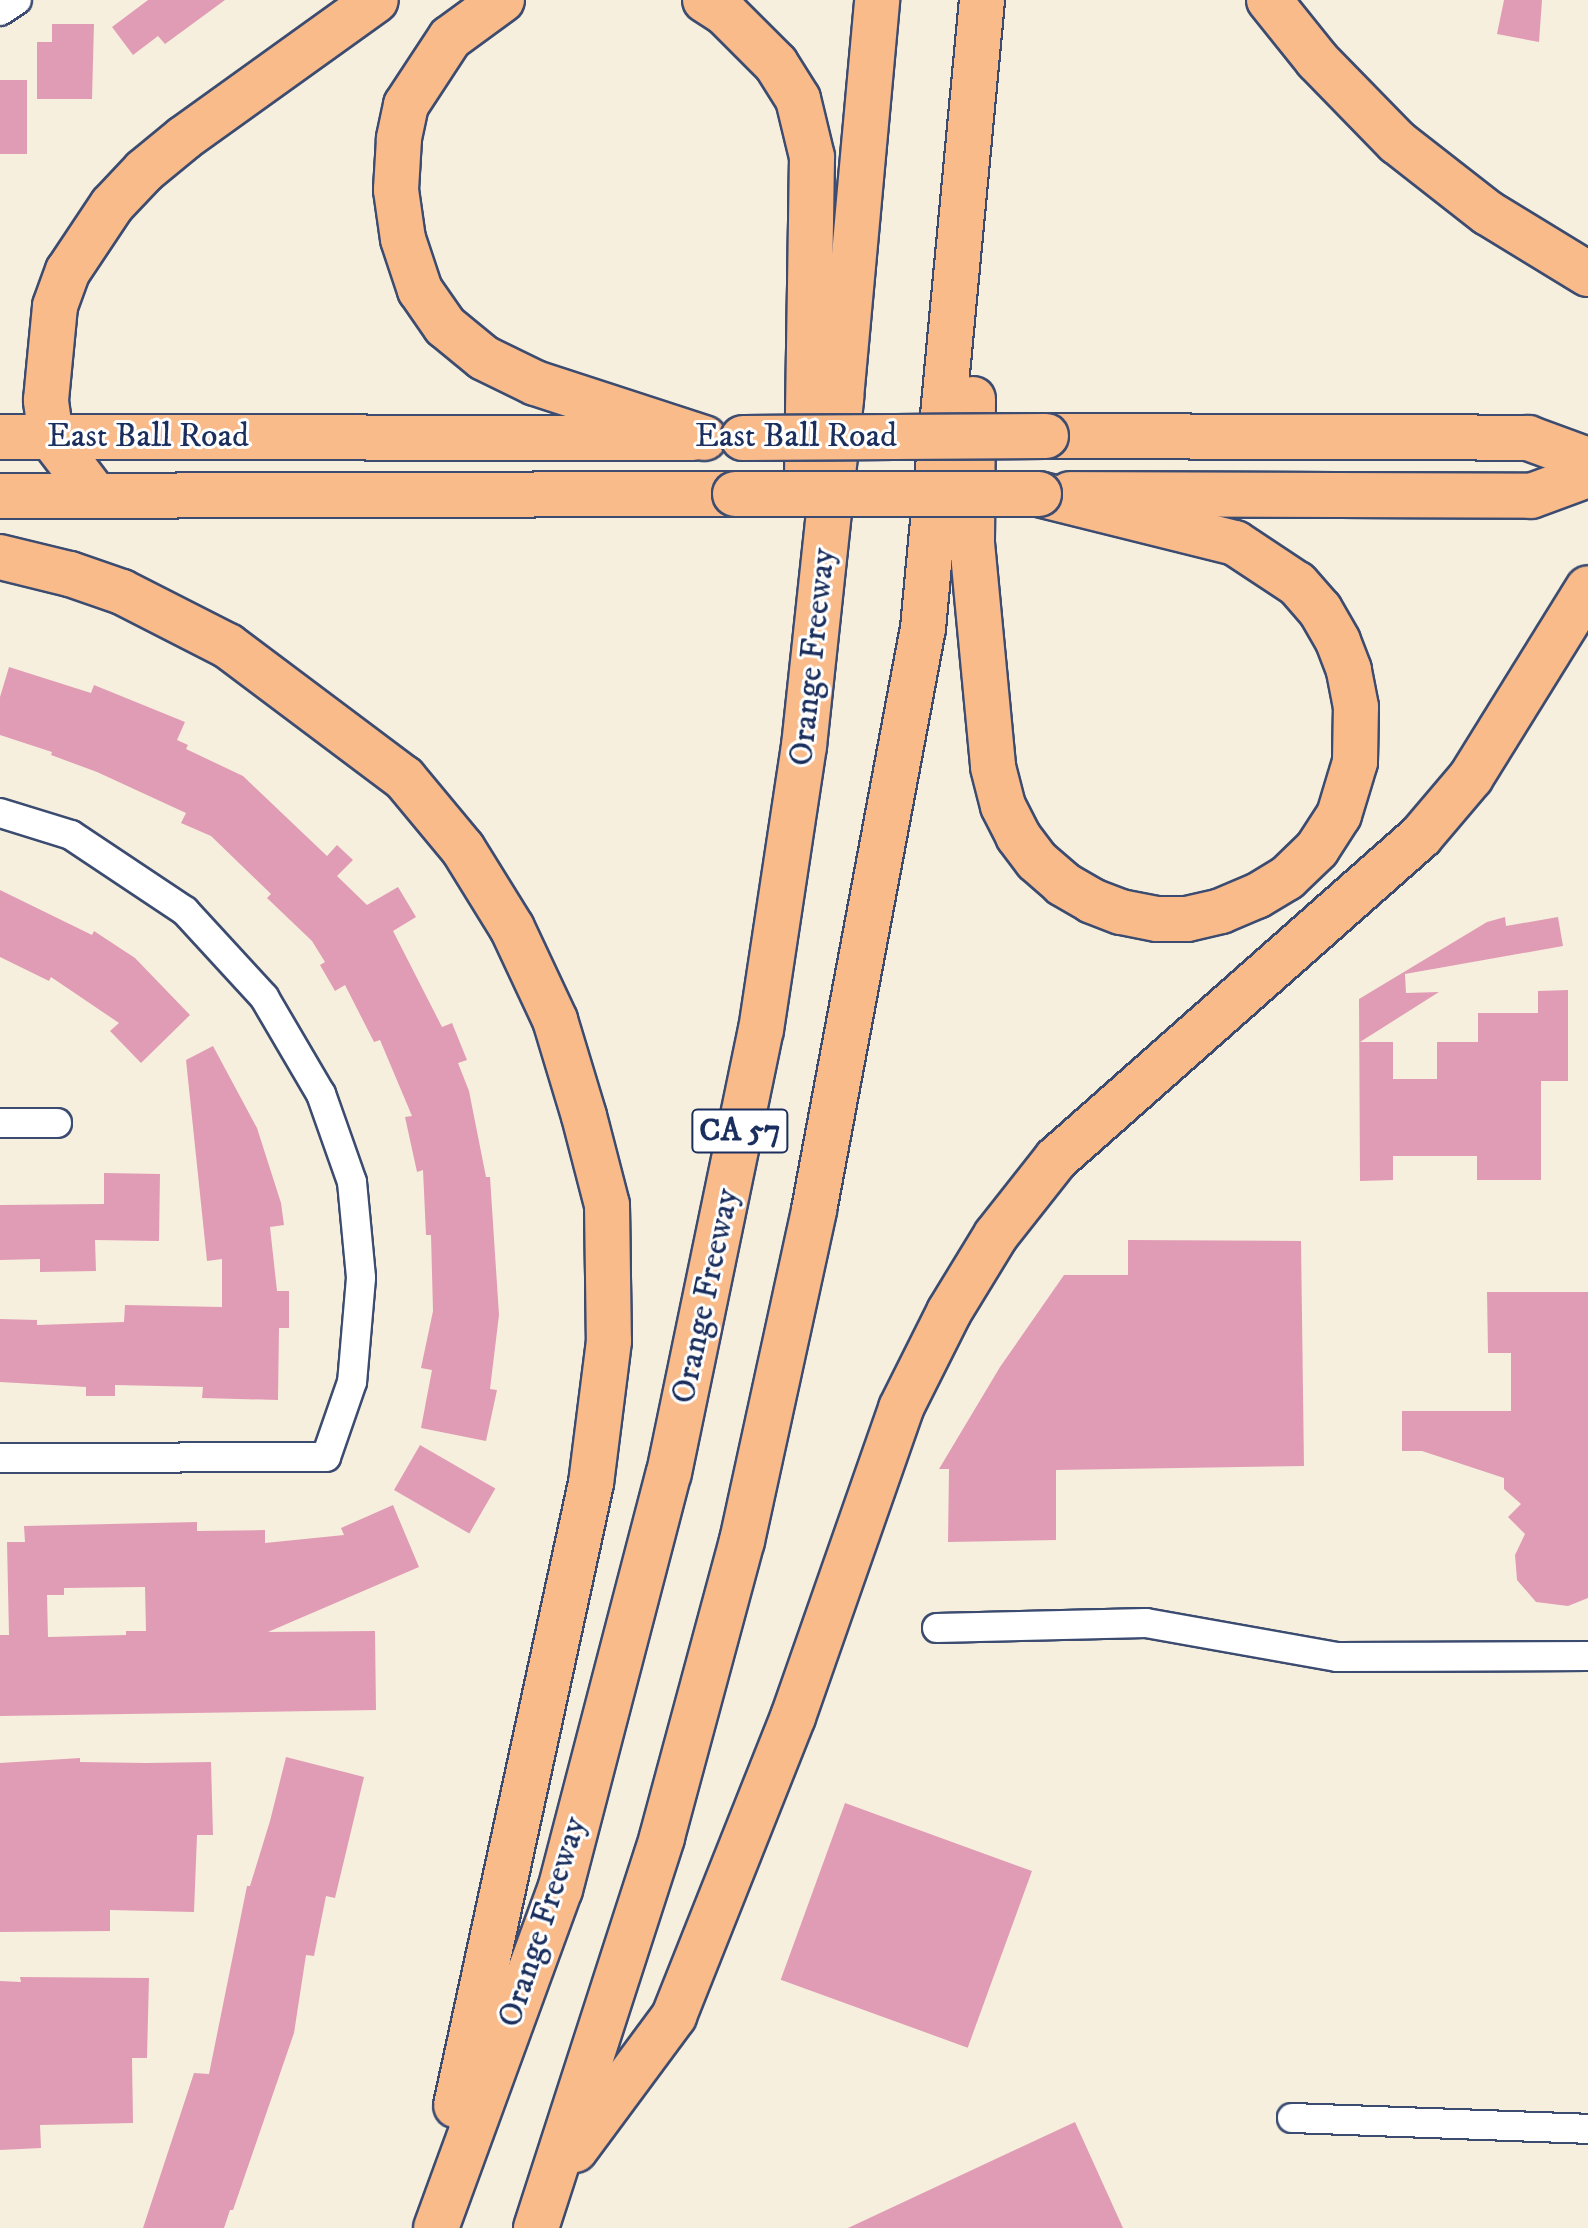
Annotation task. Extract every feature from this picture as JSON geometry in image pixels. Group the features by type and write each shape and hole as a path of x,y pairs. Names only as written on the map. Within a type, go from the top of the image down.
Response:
{"main road":[{"path":"95,495 51,437 46,400 55,306 68,271 95,227 144,171 184,138 376,0"},
{"path":"502,0 450,38 406,105 399,139 396,190 403,239 420,290 445,326 484,358 535,383 723,438"},
{"path":"705,0 736,23 776,64 798,99 812,157 804,746"},
{"name":"Orange Freeway","path":"433,2228 560,1890 669,1473 761,1030 804,746 841,398 877,0"},
{"path":"983,0 972,543 993,767 1003,806 1018,836 1046,869 1092,901 1121,912 1157,919 1187,919 1221,911 1257,896 1287,878 1317,849 1339,815 1355,762 1356,707 1349,670 1338,641 1320,610 1297,584 1235,543 1039,494"},
{"name":"CA 57","path":"536,2228 662,1837 742,1541 814,1210 923,628 983,0"},
{"path":"1269,0 1317,60 1397,142 1488,213 1588,274"},
{"name":"East Ball Road","path":"0,437 1528,438 1588,460"},
{"name":"East Ball Road","path":"0,496 1531,496 1588,475"},
{"path":"0,557 70,574 122,592 228,646 404,778 463,849 512,928 555,1020 584,1116 607,1205 609,1341 591,1483 433,2228"},
{"path":"552,2181 674,2016 793,1717 901,1408 949,1312 996,1235 1056,1159 1421,836 1471,777 1588,588"}],"street":[{"path":"0,11 17,0"},
{"path":"0,813 71,835 185,911 264,997 321,1094 352,1182 361,1278 352,1382 326,1457 0,1458"},
{"path":"0,1123 57,1123"},
{"path":"937,1628 1146,1623 1337,1657 1588,1656"},
{"path":"1292,2118 1588,2129"}],"building":[{"path":"148,0 225,0 165,44 158,36 133,55 112,27"},
{"path":"1504,0 1542,0 1539,42 1497,34"},
{"path":"52,24 94,24 92,99 37,99 37,42 52,42"},
{"path":"0,80 27,80 27,154 0,154"},
{"path":"9,667 91,693 94,685 185,722 177,740 188,745 186,749 243,776 327,856 337,845 353,860 337,876 367,905 398,887 416,917 393,931 442,1027 452,1023 467,1060 458,1063 469,1091 486,1177 490,1177 499,1315 490,1389 497,1390 486,1441 421,1428 432,1370 421,1368 433,1311 431,1235 426,1235 423,1170 417,1172 405,1117 412,1116 380,1040 374,1042 345,985 335,991 320,965 325,962 312,941 267,898 271,894 211,836 181,823 186,813 97,772 51,755 52,752 0,735 0,697"},
{"path":"0,890 92,935 94,931 135,958 190,1015 141,1063 110,1031 119,1023 51,977 49,981 0,957"},
{"path":"1505,917 1506,926 1558,917 1563,946 1405,974 1406,993 1439,992 1360,1042 1393,1042 1393,1079 1437,1079 1437,1042 1478,1042 1478,1013 1538,1013 1538,991 1568,990 1568,1081 1541,1081 1541,1180 1477,1180 1477,1156 1393,1156 1393,1180 1360,1181 1359,999 1487,922"},
{"path":"213,1046 257,1128 281,1203 284,1225 270,1227 277,1291 289,1291 289,1328 279,1328 278,1400 202,1398 203,1387 115,1385 115,1396 86,1396 86,1387 0,1382 0,1319 37,1320 37,1325 124,1322 125,1305 222,1307 222,1259 207,1261 186,1060"},
{"path":"104,1173 160,1174 159,1241 95,1240 96,1271 40,1272 40,1259 0,1260 0,1205 104,1204"},
{"path":"1128,1240 1301,1241 1304,1466 1056,1470 1056,1540 948,1542 949,1469 939,1469 1000,1367 1064,1275 1128,1275"},
{"path":"1487,1292 1588,1292 1588,1598 1568,1606 1536,1602 1517,1580 1515,1555 1525,1534 1508,1517 1521,1504 1504,1489 1504,1478 1422,1451 1402,1451 1402,1411 1511,1411 1511,1353 1488,1353"},
{"path":"420,1445 495,1488 469,1534 394,1490"},
{"path":"393,1505 419,1567 268,1632 375,1631 376,1710 0,1716 0,1635 9,1635 7,1542 25,1542 24,1526 197,1522 197,1531 265,1530 265,1543 344,1535 341,1528","holes":["145,1587 146,1631 126,1631 126,1635 48,1637 47,1595 64,1595 64,1588"]},
{"path":"286,1757 364,1777 335,1898 326,1896 314,1956 306,1955 294,2033 224,2228 143,2228 194,2073 209,2074 247,1886 250,1886 270,1821"},
{"path":"80,1758 80,1762 211,1762 213,1835 197,1835 194,1912 110,1910 110,1931 0,1932 0,1763"},
{"path":"845,1803 1032,1871 968,2048 781,1980"},
{"path":"20,1977 149,1978 147,2058 132,2058 133,2123 40,2125 41,2148 0,2150 0,1981 21,1982"},
{"path":"1075,2122 1123,2228 848,2228"}]}
